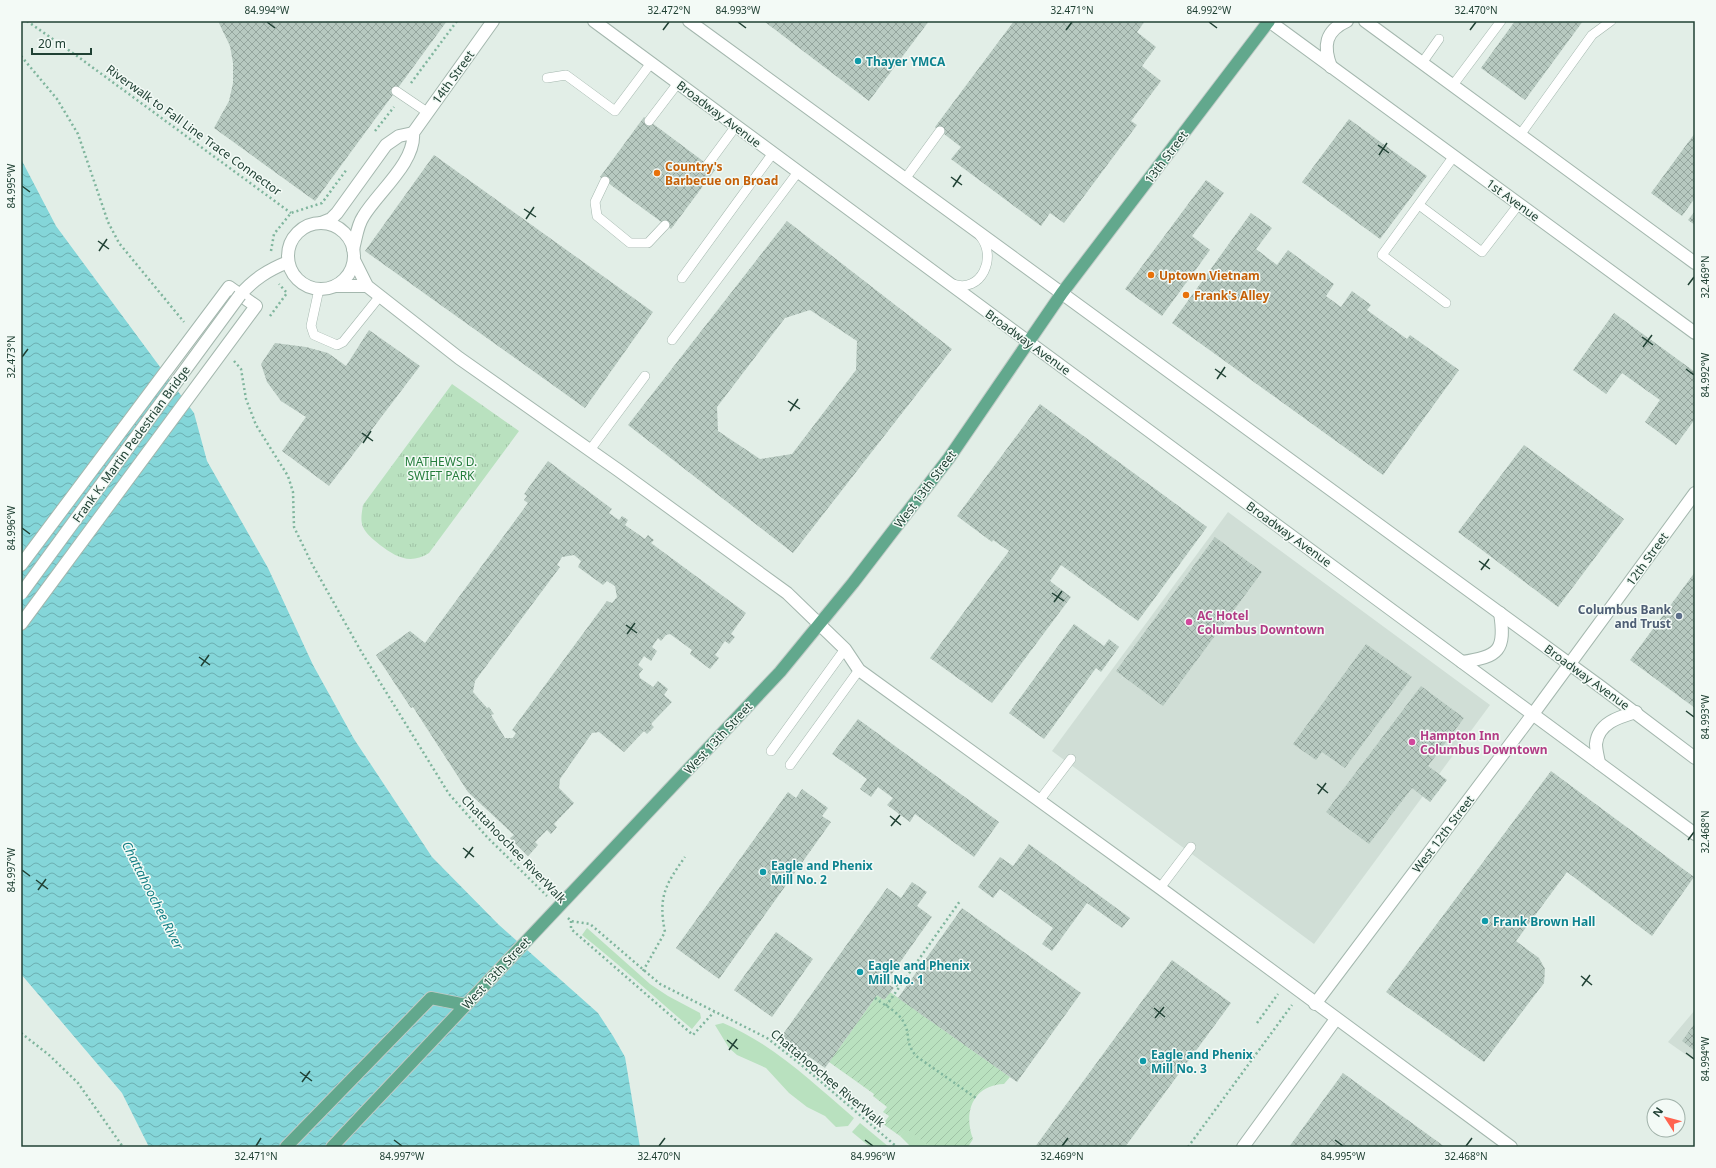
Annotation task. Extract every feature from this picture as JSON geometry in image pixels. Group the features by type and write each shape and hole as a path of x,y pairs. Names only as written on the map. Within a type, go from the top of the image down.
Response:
{"main road":[{"name":"13th Street","path":"1062,293 1269,21"},
{"name":"West 13th Street","path":"332,1147 780,672 853,583 949,458 1062,293"},
{"path":"286,1147 431,998 466,1005"}],"street":[{"name":"14th Street","path":"336,286 344,280 351,271 363,216 407,157 412,144 412,132 493,21"},
{"name":"Broadway Avenue","path":"689,21 1636,712 1695,758"},
{"name":"1st Avenue","path":"1269,21 1695,333"},
{"path":"1331,67 1326,53 1328,38 1337,26 1347,21"},
{"path":"1365,21 1695,263"},
{"name":"Broadway Avenue","path":"596,22 1695,834"},
{"path":"321,223 331,219 337,213 386,145 399,136 412,132"},
{"path":"366,286 336,286 319,289 312,288 297,280 291,271 288,262 288,250 292,239 299,230 309,224 332,224 342,230 349,239 366,286 459,358 590,450 787,593 845,649 859,670 1160,888 1315,1004 1511,1147"},
{"name":"Frank K. Martin Pedestrian Bridge","path":"21,594 240,295 250,283 268,270 288,262"},
{"path":"21,565 229,287 256,306 21,624"},
{"name":"12th Street","path":"1570,664 1695,493"},
{"path":"1462,662 1484,659 1498,649 1503,634 1500,613"},
{"name":"West 12th Street","path":"1315,1004 1570,664"},
{"name":"Broadway Avenue","path":"1599,763 1596,743 1603,728 1615,718 1636,712"},
{"path":"1243,1147 1336,1019"}],"lane":[{"path":"1453,85 1501,21"},
{"path":"1520,135 1592,35 1610,21"},
{"path":"1422,62 1439,39"},
{"path":"547,78 566,75 615,111 651,63"},
{"path":"649,121 678,83"},
{"path":"399,93 427,112"},
{"path":"708,164 736,126"},
{"path":"905,179 940,131"},
{"path":"682,278 773,153"},
{"path":"1446,303 1382,255 1454,156"},
{"path":"672,340 798,172"},
{"path":"605,181 594,202 597,216 630,243 648,243 665,225"},
{"path":"1418,205 1482,252 1519,204"},
{"path":"948,282 962,287 972,283 985,270 988,257 987,249 984,241 974,229"},
{"path":"319,289 311,326 314,335 337,345 344,342 380,296"},
{"path":"590,450 645,376"},
{"path":"771,751 845,649"},
{"path":"790,765 859,670"},
{"path":"1039,801 1071,759"},
{"path":"1160,888 1190,846"}],"path":[{"name":"Riverwalk to Fall Line Trace Connector","path":"27,21 291,213"},
{"path":"374,133 399,93 457,21"},
{"path":"21,56 57,99 78,134 108,222 119,243 189,327"},
{"path":"268,270 274,234 291,213 322,203 350,164"},
{"name":"Chattahoochee RiverWalk","path":"223,351 241,369 246,399 256,425 288,476 293,492 294,527 312,564 362,653 449,794 488,838 548,897"},
{"path":"643,971 666,932 661,913 664,894 669,878 685,857"},
{"path":"886,1006 960,902"},
{"name":"Chattahoochee RiverWalk","path":"566,916 571,921 590,924 660,984 767,1038 799,1063 897,1147"},
{"path":"571,921 571,929 693,1035 714,1012"},
{"path":"888,979 899,987"},
{"path":"1257,1023 1286,982"},
{"path":"1188,1147 1301,993"},
{"path":"875,998 905,1023 910,1048 916,1056 976,1098"},
{"path":"21,1032 49,1055 78,1083 123,1147"}],"shaded area":[{"path":"1228,512 1490,705 1314,944 1052,751"},
{"path":"1695,1010 1695,1061 1668,1042"}],"green space":[{"name":"MATHEWS D. SWIFT PARK","path":"452,384 519,431 429,553 422,557 409,559 403,558 386,549 366,532 362,522 363,505"},
{"path":"587,928 650,984 668,996 700,1013 701,1018 692,1029 582,935"},
{"path":"890,992 1010,1077 1004,1084 985,1089 973,1102 969,1119 973,1139 968,1147 931,1147 906,1129 900,1136 883,1124 889,1116 883,1112 887,1107 873,1096 874,1094 829,1062 877,995 884,1000"},
{"path":"723,1023 776,1053 808,1078 854,1118 848,1126 836,1127 825,1116 807,1107 789,1093 766,1068 737,1055 729,1048 715,1025"},
{"path":"860,1123 889,1147 870,1147 852,1132"},
{"path":"906,1128 931,1147 911,1147 900,1136"}],"water":[{"name":"Chattahoochee River","path":"21,159 56,226 194,413 207,461 268,568 313,665 354,739 432,857 499,925 598,1013 613,1036 625,1057 640,1147 149,1147 122,1093 21,974"}],"building":[{"path":"218,21 447,21 315,201 214,128 229,101 233,83 233,63 230,46"},
{"name":"Thayer YMCA","path":"929,21 869,101 765,22"},
{"path":"1014,21 1145,21 1137,32 1156,47 1142,66 1161,81 1131,121 1137,125 1064,223 1050,213 1041,226 951,159 961,147 935,127"},
{"path":"1515,21 1583,21 1525,100 1481,68"},
{"name":"Country's Barbecue on Broad","path":"644,117 715,170 671,229 600,177"},
{"path":"1349,119 1427,176 1380,239 1302,182"},
{"path":"1695,133 1695,198 1682,216 1651,193"},
{"path":"434,155 653,312 585,408 365,251"},
{"path":"1206,180 1224,193 1192,236 1210,250 1162,316 1125,289"},
{"path":"1695,211 1695,225 1688,220"},
{"path":"1251,213 1272,228 1256,249 1277,265 1288,250 1334,284 1326,296 1341,307 1352,291 1371,305 1367,310 1407,339 1410,335 1459,370 1383,475 1172,323"},
{"path":"787,221 952,349 793,553 628,425","holes":["810,310 857,341 856,370 792,454 760,459 718,431 717,407 785,318"]},
{"path":"1614,313 1695,372 1695,419 1676,445 1645,422 1660,400 1622,373 1606,394 1573,370"},
{"path":"369,330 420,366 329,486 282,451 306,417 281,401 267,382 261,364 275,343 306,347 328,353 346,366"},
{"path":"1040,404 1207,527 1138,621 1061,565 1050,581 1071,597 992,703 930,658 1009,551 993,540 992,542 957,516"},
{"path":"1524,445 1624,519 1558,607 1458,532"},
{"path":"548,461 612,509 609,513 619,520 622,516 628,520 625,525 645,539 648,535 654,540 651,543 746,613 731,634 735,637 729,644 725,641 715,655 719,658 710,669 690,654 692,650 670,634 666,635 661,641 658,638 652,647 657,651 651,661 644,656 638,665 643,669 639,674 640,678 653,687 658,681 668,689 664,695 672,702 651,724 654,727 647,734 644,731 624,752 599,732 592,733 560,779 559,788 574,803 554,824 557,827 551,834 547,830 535,842 538,845 528,856 510,838 514,835 468,792 413,707 411,708 376,655 410,631 425,643 528,503 524,500 527,496 524,494","holes":["574,555 581,561 578,567 603,585 607,581 615,586 617,597 612,603 607,601 512,730 516,733 513,738 505,738 491,715 494,714 489,707 487,708 473,692 475,681 560,567 557,565 562,557"]},
{"name":"AC Hotel Columbus Downtown","path":"1215,537 1262,572 1163,706 1116,671"},
{"name":"Columbus Bank and Trust","path":"1695,572 1695,708 1630,660"},
{"path":"1074,624 1104,646 1109,639 1119,647 1101,672 1096,668 1044,739 1009,713"},
{"path":"1366,644 1412,677 1345,768 1322,752 1316,760 1293,744"},
{"name":"Hampton Inn Columbus Downtown","path":"1421,686 1464,718 1428,766 1447,780 1430,802 1412,788 1369,844 1326,812"},
{"path":"858,719 999,822 974,857 915,814 910,822 887,805 893,798 878,787 871,797 860,789 867,779 832,754"},
{"name":"Frank Brown Hall","path":"1551,771 1694,877 1652,936 1567,872 1516,941 1539,958 1545,969 1544,983 1484,1062 1386,992"},
{"name":"Eagle and Phenix Mill No. 2","path":"802,789 828,808 822,816 831,822 719,979 676,948 788,792 796,798"},
{"path":"1029,844 1130,918 1122,928 1087,903 1052,951 1042,944 1053,928 1000,889 993,898 978,887 1000,857 1013,866"},
{"name":"Eagle and Phenix Mill No. 1","path":"912,882 927,892 917,906 932,917 886,982 894,988 884,1000 877,995 825,1068 781,1037 887,888 901,898"},
{"path":"962,908 1081,993 1017,1082 898,998"},
{"path":"776,932 813,959 772,1017 734,990"},
{"name":"Eagle and Phenix Mill No. 3","path":"1172,960 1231,1003 1125,1147 1035,1147"},
{"path":"1695,1023 1695,1051 1682,1041"},
{"path":"1343,1073 1445,1147 1289,1147"}],"place":[{"name":"Thayer YMCA","path":"858,61"},
{"name":"Country's Barbecue on Broad","path":"657,173"},
{"name":"Uptown Vietnam","path":"1151,275"},
{"name":"Frank's Alley","path":"1186,295"},
{"name":"Columbus Bank and Trust","path":"1679,616"},
{"name":"AC Hotel Columbus Downtown","path":"1189,622"},
{"name":"Hampton Inn Columbus Downtown","path":"1412,742"},
{"name":"Eagle and Phenix Mill No. 2","path":"763,872"},
{"name":"Frank Brown Hall","path":"1485,921"},
{"name":"Eagle and Phenix Mill No. 1","path":"860,972"},
{"name":"Eagle and Phenix Mill No. 3","path":"1143,1061"}]}
